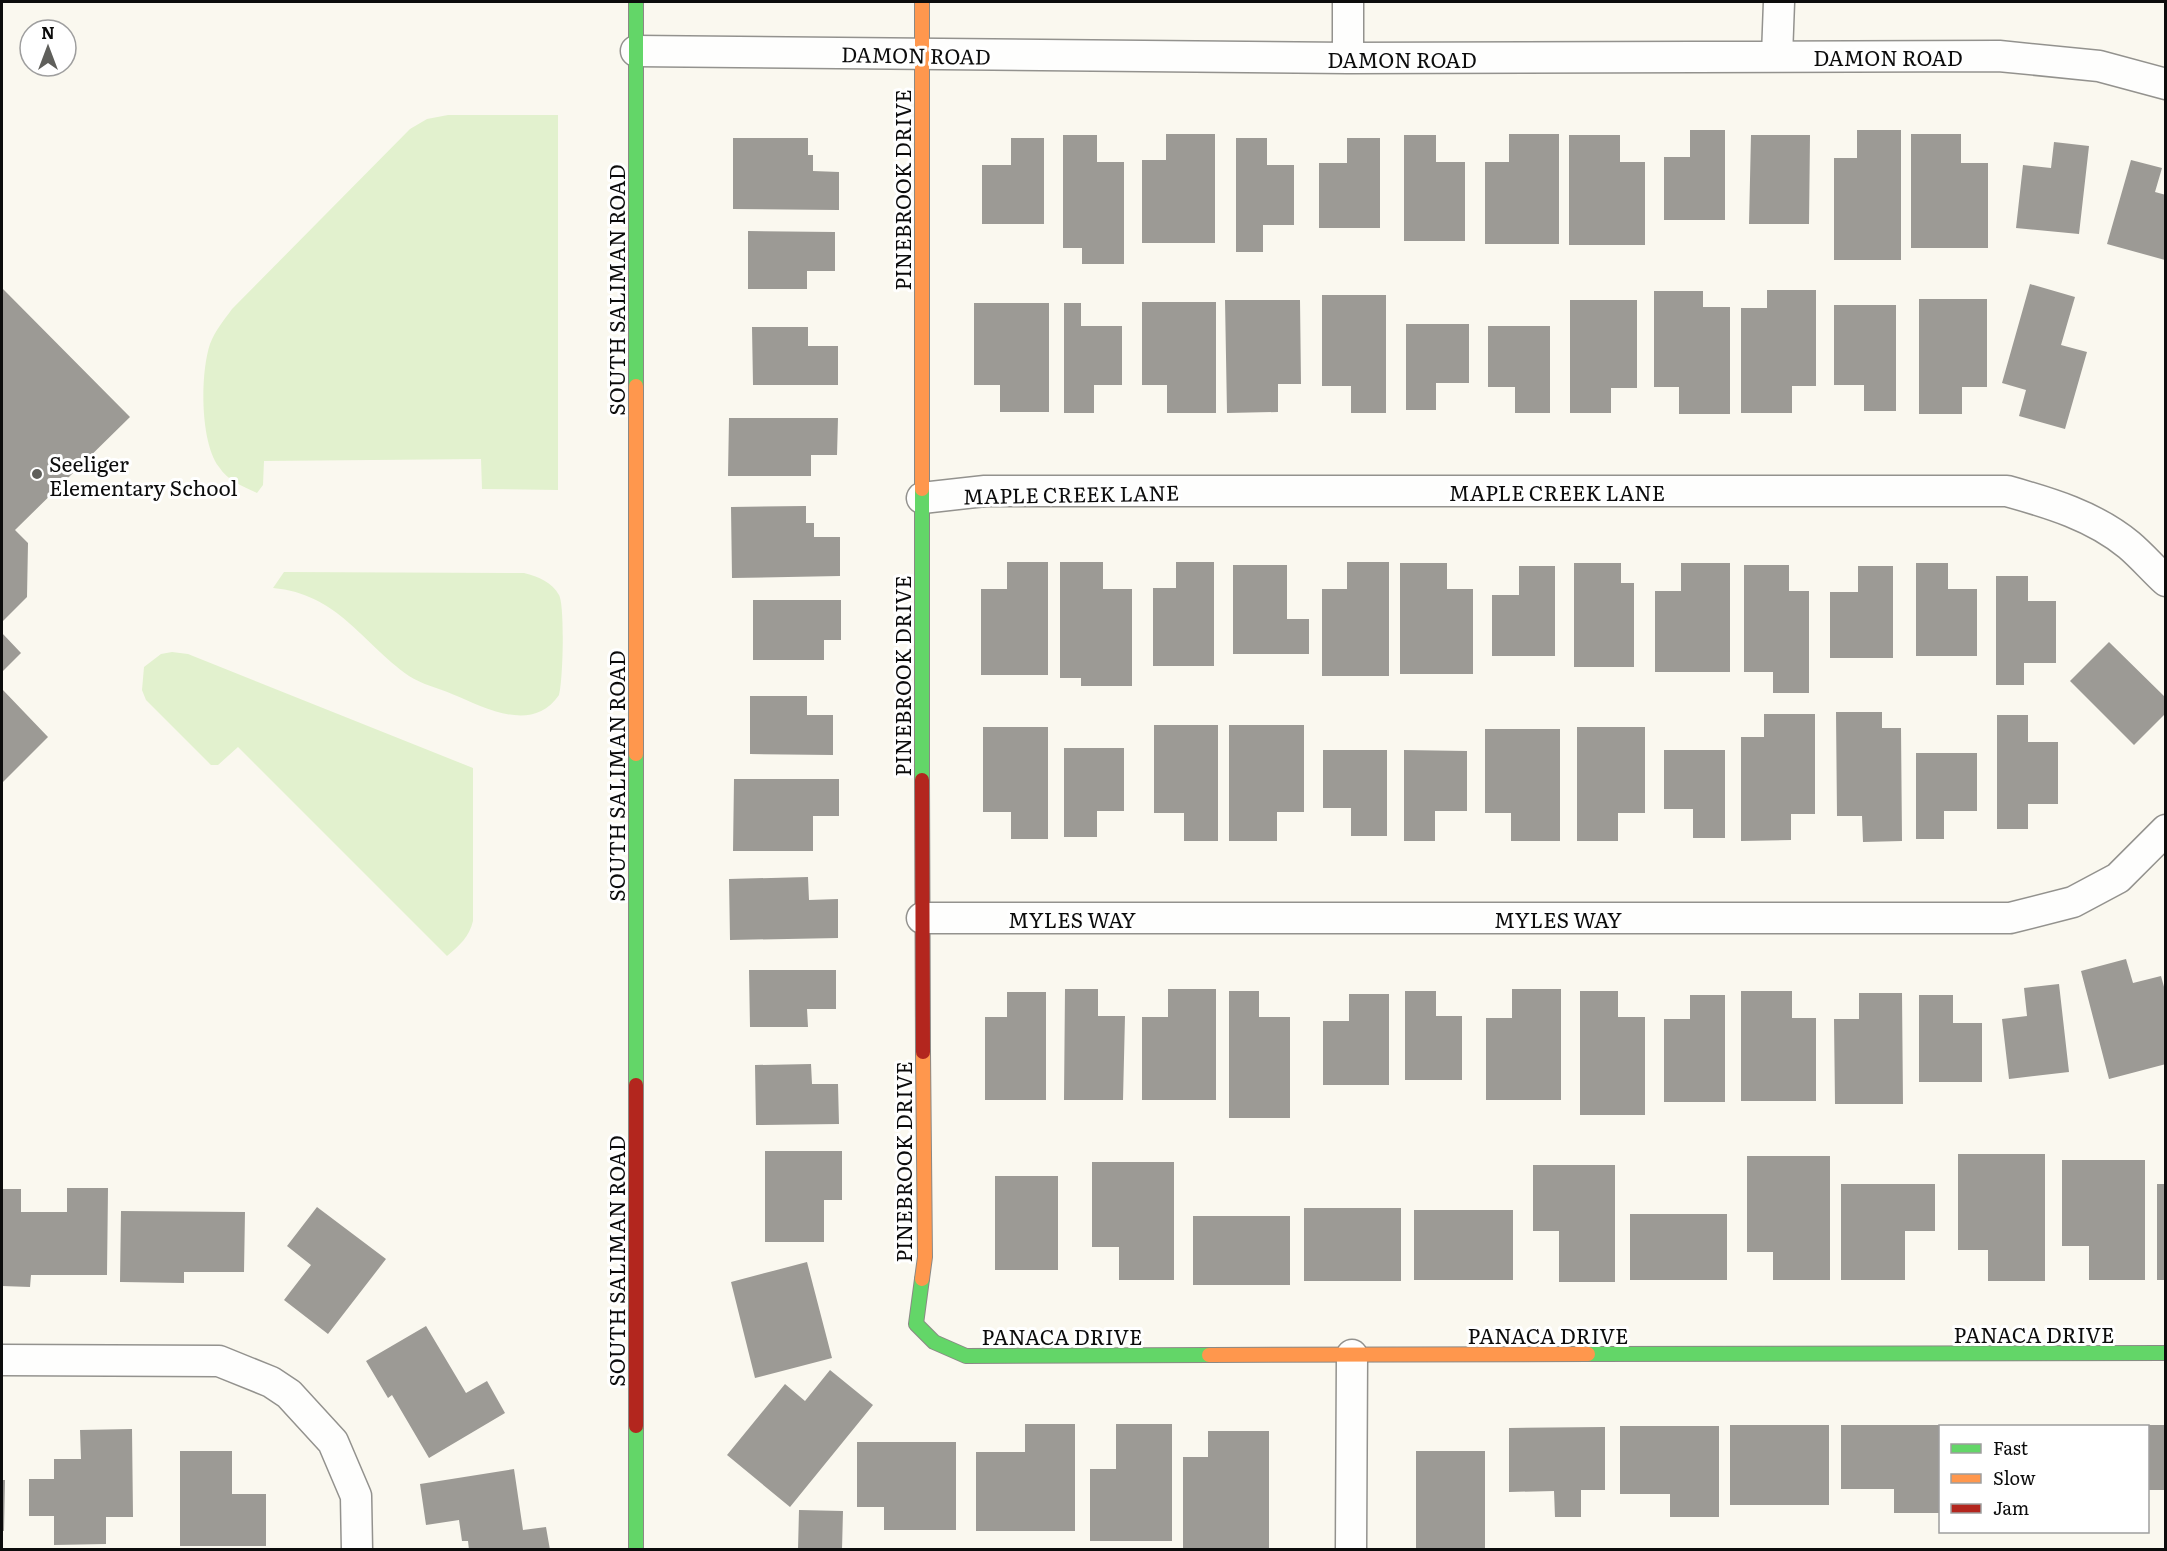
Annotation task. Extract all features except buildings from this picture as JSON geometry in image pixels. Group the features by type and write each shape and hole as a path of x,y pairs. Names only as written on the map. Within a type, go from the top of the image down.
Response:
{"street":[{"name":"SOUTH SALIMAN ROAD","path":"636,2 636,1550"},
{"name":"PINEBROOK DRIVE","path":"922,2 922,918 925,1257 916,1324 934,1342"},
{"path":"1348,2 1348,58"},
{"path":"1777,56 1779,2"},
{"name":"DAMON ROAD","path":"636,51 1348,58 1999,56 2099,66 2166,84"},
{"name":"MAPLE CREEK LANE","path":"922,498 985,491 2007,491 2058,506 2106,529 2129,545 2166,581"},
{"name":"MYLES WAY","path":"922,918 2010,918 2073,902 2118,878 2166,830"},
{"name":"PANACA DRIVE","path":"934,1342 966,1356 2166,1353"},
{"path":"1351,1550 1352,1355"},
{"path":"2,1360 219,1361 271,1382 289,1394 333,1442 356,1496 357,1550"}],"green space":[{"path":"448,115 558,115 558,490 482,489 481,459 264,461 263,485 257,493 236,483 223,472 213,456 205,425 203,390 207,357 214,335 232,309 410,129 427,119"},
{"path":"284,572 524,573 540,578 553,587 561,602 563,644 559,695 548,707 522,716 479,706 419,681 392,663 332,610 296,592 273,588"},
{"path":"172,652 188,654 473,768 473,921 466,936 456,948 447,956 238,747 218,765 211,765 146,700 142,690 144,667 161,654"}],"traffic: fast":[{"path":"636,2 636,386"},
{"path":"922,489 922,780"},
{"path":"636,754 636,1085"},
{"path":"922,1279 916,1324 934,1342 966,1356 1209,1355"},
{"path":"1588,1354 2166,1353"},
{"path":"636,1426 636,1550"}],"traffic: slow":[{"path":"922,2 922,489"},
{"path":"636,386 636,754"},
{"path":"922,1279 925,1257 923,1052"},
{"path":"1209,1355 1588,1354"}],"traffic: jam":[{"path":"922,780 923,1052"},
{"path":"636,1085 636,1426"}],"place":[{"name":"Seeliger Elementary School","path":"37,474"}]}
